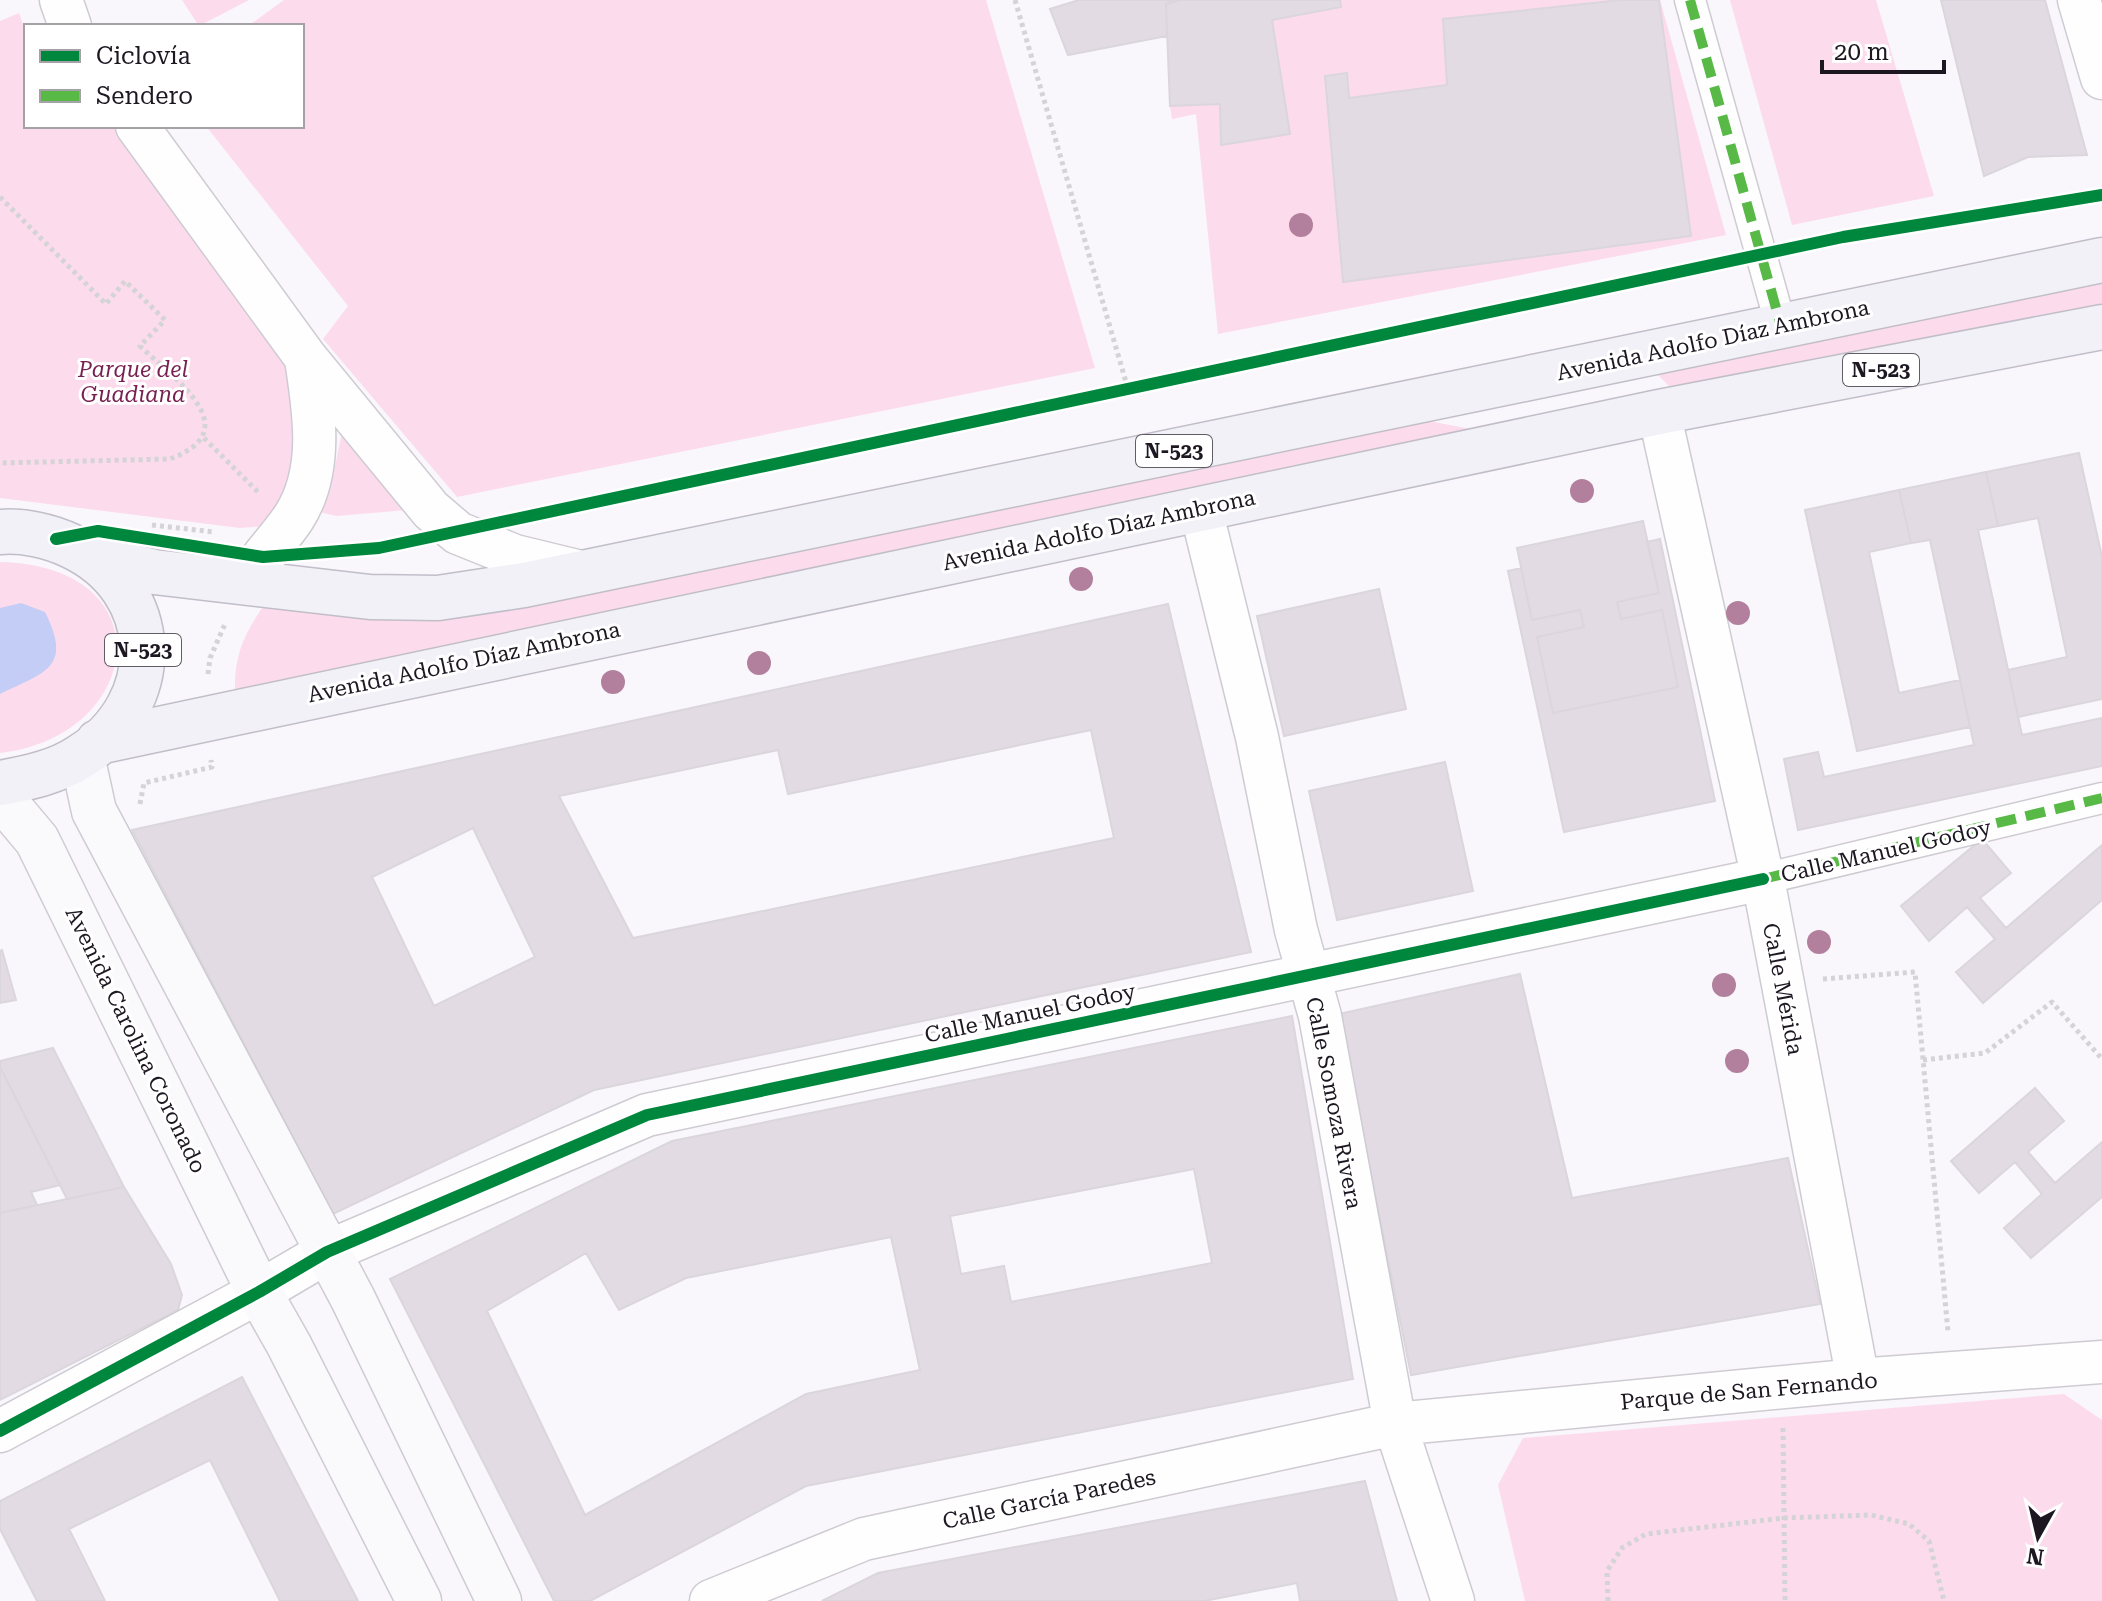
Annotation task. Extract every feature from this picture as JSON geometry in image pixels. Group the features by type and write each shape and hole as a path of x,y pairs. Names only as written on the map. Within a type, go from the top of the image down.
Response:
{"highway":[{"name":"Avenida Adolfo Díaz Ambrona","path":"96,558 154,572 370,597 438,598 585,573 2102,260"},
{"name":"Avenida Adolfo Díaz Ambrona","path":"90,749 208,717 1659,412 2102,327"},
{"path":"1399,404 1433,412 1468,411 1613,384 1642,390 1659,412"},
{"name":"N-523","path":"0,532 56,539 96,558 122,585 138,616 144,658 138,690 122,718 90,749 55,769 0,783"}],"main road":[{"path":"90,749 100,823 327,1252 499,1601"},
{"name":"Avenida Carolina Coronado","path":"0,796 37,840 259,1292 419,1601"}],"street":[{"path":"61,0 69,24"},
{"path":"1690,0 1781,326"},
{"path":"2079,0 2102,78"},
{"path":"138,128 306,358 397,473 431,510 458,533 515,556 585,573"},
{"path":"263,557 295,516 307,486 315,417 306,358"},
{"name":"Calle Mérida","path":"1659,412 1763,879 1858,1380"},
{"name":"Calle Somoza Rivera","path":"1201,510 1257,737 1307,974 1320,1016 1395,1424 1453,1601"},
{"name":"Calle Manuel Godoy","path":"327,1252 647,1115 1763,879 2102,798"},
{"path":"0,1431 259,1292 327,1252"},
{"name":"Parque de San Fernando","path":"1395,1424 1858,1380 2102,1362"},
{"name":"Calle García Paredes","path":"711,1601 864,1539 1395,1424"}],"path":[{"path":"1015,0 1133,388 1112,393"},
{"path":"0,197 106,304 125,281 165,320 140,346 203,408 204,438 264,499 263,557"},
{"path":"0,463 170,459 191,451 204,438"},
{"path":"100,823 139,812 144,783 212,767 208,717 210,658"},
{"path":"1815,980 1915,972 1952,1373"},
{"path":"1923,1060 1985,1053 2052,1002 2102,1059"},
{"path":"1782,1387 1785,1601"},
{"path":"1608,1601 1607,1571 1622,1548 1646,1534 1784,1518 1871,1515 1909,1524 1929,1541 1944,1601"}],"green space":[{"path":"182,0 249,0 203,24 198,24"},
{"path":"284,0 986,0 1095,368 457,497 323,339 348,306 208,128 304,128 304,24 251,24"},
{"path":"1180,0 1660,0 1726,235 1218,334 1196,114 1172,119 1170,106 1166,4"},
{"path":"1730,0 1876,0 1934,196 1792,225"},
{"name":"Parque del Guadiana","path":"19,13 24,27 24,128 113,128 284,364 299,397 299,462 267,526 240,528 0,498 0,21"},
{"path":"2102,283 2102,308 1676,393 1654,371"},
{"path":"1429,421 1486,432 235,690 236,666 242,646 263,607 344,617 423,620 504,610"},
{"path":"343,427 407,510 337,516 319,512 330,491"},
{"path":"0,562 54,571 91,591 112,620 117,653 107,687 84,717 48,740 0,753"},
{"path":"2064,1394 2102,1420 2102,1601 1525,1601 1498,1485 1523,1438"}],"water":[{"path":"21,603 45,612 53,631 55,657 41,673 0,694 0,608"}],"building":[{"path":"1079,0 1176,0 1166,4 1167,36 1068,55 1050,9"},
{"path":"1180,0 1340,0 1341,7 1272,20 1290,134 1221,145 1220,104 1170,106 1166,4"},
{"path":"1621,0 1659,0 1691,236 1343,282 1325,76 1347,73 1349,98 1447,85 1443,19"},
{"path":"1941,0 2045,0 2087,155 2028,157 1984,176"},
{"path":"2079,453 2102,557 2102,699 2018,717 2008,670 2067,657 2038,518 1998,526 1986,472"},
{"path":"1986,472 1998,526 1978,530 2022,735 2102,718 2102,766 1798,830 1784,759 1818,752 1824,777 1974,745 1930,540 1911,543 1899,490"},
{"path":"1899,490 1911,543 1869,552 1899,693 1960,680 1970,727 1857,751 1805,510"},
{"path":"1643,521 1659,593 1617,602 1621,619 1662,610 1678,687 1553,713 1537,637 1584,627 1580,610 1532,620 1517,548"},
{"path":"1660,539 1715,801 1564,832 1508,571 1521,568 1532,620 1580,610 1584,627 1537,637 1553,713 1678,687 1662,610 1621,619 1617,602 1659,593 1647,542"},
{"path":"1379,589 1406,709 1284,736 1257,616"},
{"path":"1168,604 1251,952 594,1090 333,1214 132,830","holes":["1091,730 1114,838 633,938 559,796 778,750 788,794","473,828 535,957 434,1006 372,877"]},
{"path":"1445,762 1473,891 1337,920 1309,791"},
{"path":"1982,839 2011,873 1980,898 2006,928 2102,845 2102,900 1983,1003 1956,972 1995,939 1967,907 1929,941 1901,906"},
{"path":"0,951 16,1000 0,1003"},
{"path":"1520,974 1572,1198 1788,1158 1820,1304 1411,1375 1339,1014"},
{"path":"1292,1016 1353,1379 806,1486 590,1601 554,1601 390,1279 672,1141","holes":["1194,1169 1212,1263 1011,1302 1004,1266 961,1274 950,1216","891,1237 920,1370 806,1394 585,1515 487,1311 586,1253 619,1310 686,1278"]},
{"path":"53,1048 124,1187 67,1199 0,1067 0,1061"},
{"path":"0,1067 60,1185 31,1192 37,1205 0,1213"},
{"path":"2035,1088 2064,1121 2028,1152 2055,1183 2102,1142 2102,1197 2031,1258 2004,1228 2042,1194 2015,1162 1979,1193 1951,1161"},
{"path":"124,1187 171,1264 182,1295 178,1310 0,1400 0,1213"},
{"path":"242,1377 358,1601 280,1601 210,1460 69,1529 105,1601 37,1601 0,1529 0,1501"},
{"path":"1365,1481 1397,1601 1300,1601 1297,1583 1204,1601 822,1601 878,1573"}],"marked path":[{"path":"1690,0 1781,326"},
{"path":"1763,879 2102,798"}],"cycle path":[{"path":"56,539 98,531 263,557 379,548 1843,237 2102,195"},
{"path":"0,1431 259,1292 327,1252 647,1115 1763,879"}]}
